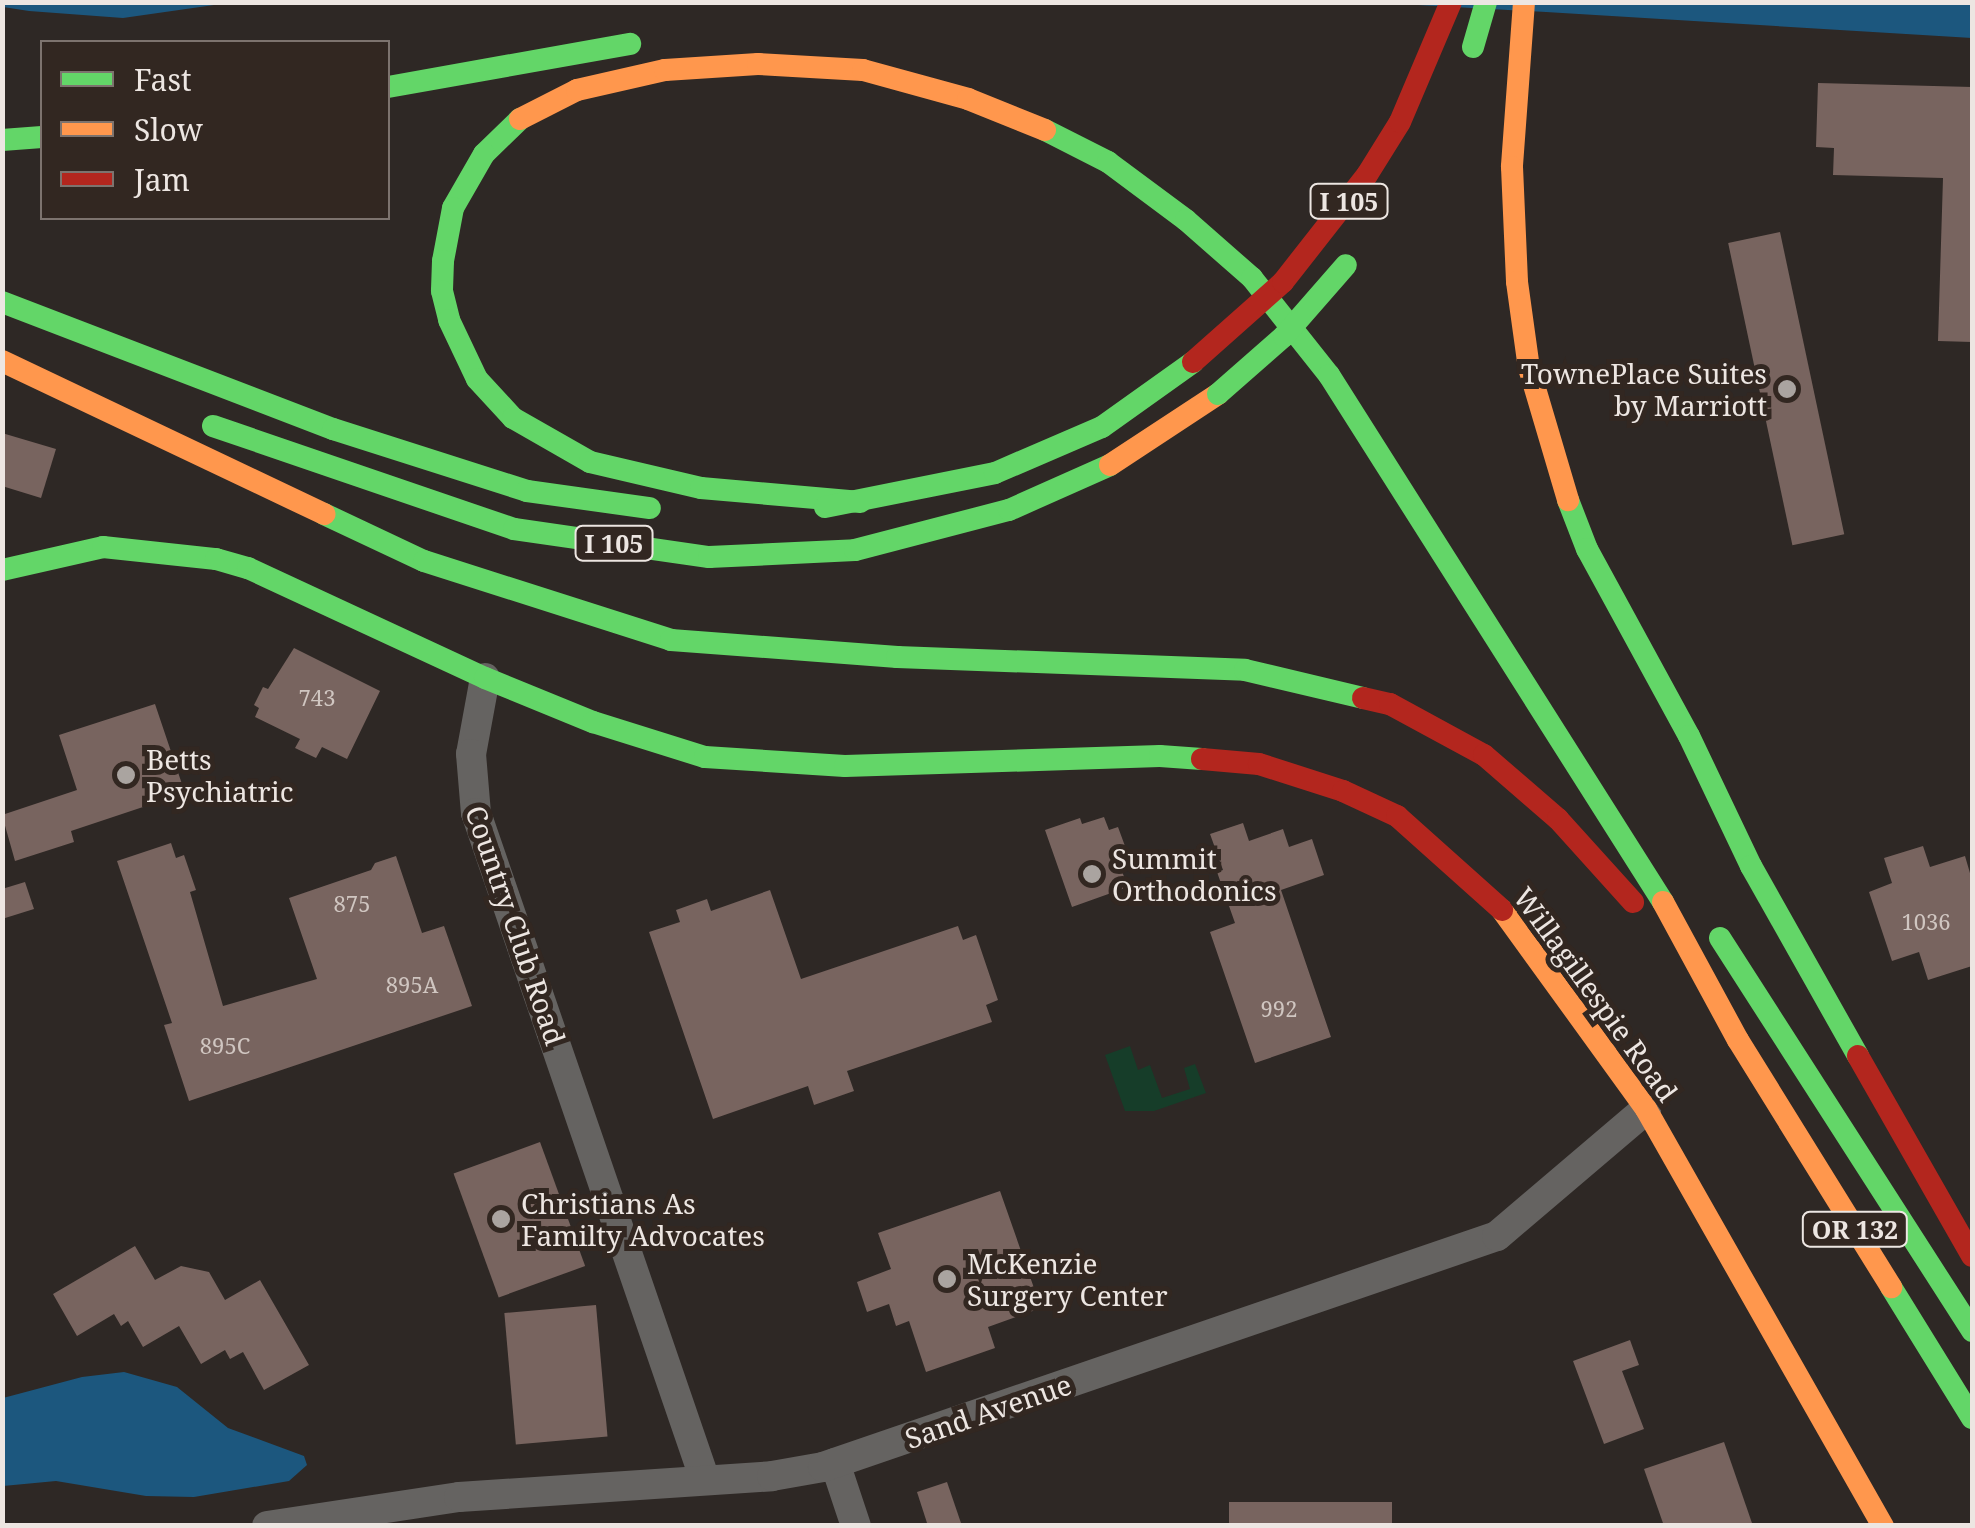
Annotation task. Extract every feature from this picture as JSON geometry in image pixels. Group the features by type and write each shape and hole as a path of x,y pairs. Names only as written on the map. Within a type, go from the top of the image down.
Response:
{"main road":[{"name":"I 105","path":"729,516 860,502 995,473 1102,427 1194,362 1283,282 1367,176 1400,122 1451,2"},
{"path":"1462,74 1486,2"},
{"path":"1524,2 1512,167 1517,282 1528,368 1542,425 1587,549 1689,736 1752,866 1972,1256"},
{"path":"390,87 661,39"},
{"path":"860,502 700,488 590,462 513,418 476,379 449,320 442,291 442,261 453,208 484,154 501,134 526,114 577,90 665,70 758,64 863,70 968,99 1108,162 1186,220 1252,278 1329,376 1646,872 1738,1040"},
{"path":"2,140 40,137"},
{"name":"I 105","path":"192,418 514,529 708,556 855,550 1009,510 1126,458 1218,394 1284,336 1364,241"},
{"path":"1271,260 1331,330"},
{"name":"I 105","path":"2,302 333,429 527,491 673,512"},
{"path":"2,357 138,399"},
{"path":"2,357 424,561 671,640 897,657 1245,670 1390,704 1484,755 1558,818 1622,887 1738,1040"},
{"path":"2,570 103,548 216,558 248,568 484,678"},
{"name":"Willagillespie Road","path":"484,678 660,746 705,757 845,766 1160,756 1259,764 1343,791 1396,816 1507,916 1646,1110 1883,1526"},
{"path":"1689,736 1772,856 1826,950"},
{"path":"1708,920 1972,1331"},
{"name":"OR 132","path":"1738,1040 1972,1418"}],"street":[{"name":"Country Club Road","path":"484,678 471,754 476,813 705,1480"},
{"name":"Sand Avenue","path":"267,1526 344,1519 458,1498 772,1476 836,1463 1497,1236 1646,1110"},
{"path":"836,1463 856,1526"}],"green space":[{"path":"1130,1046 1138,1070 1150,1065 1162,1098 1190,1089 1184,1068 1195,1064 1206,1093 1154,1111 1125,1111 1105,1055"}],"water":[{"path":"2,3 228,3 123,18 29,11 3,7"},
{"path":"1382,3 1972,3 1972,38 1546,12"},
{"path":"124,1372 177,1387 228,1428 304,1456 307,1465 289,1481 194,1497 146,1496 56,1481 3,1486 3,1398 82,1377"}],"building":[{"path":"1818,83 1972,87 1972,342 1938,341 1943,178 1833,175 1834,148 1816,147"},
{"name":"TownePlace Suites by Marriott","path":"1780,232 1844,534 1792,545 1728,243"},
{"path":"2,433 56,449 41,498 2,486"},
{"path":"294,648 380,691 347,759 322,747 316,758 295,748 300,739 255,717 259,708 254,705 263,687 268,689"},
{"name":"Betts Psychiatric","path":"155,704 185,793 71,831 74,842 15,861 2,815 77,790 59,735"},
{"name":"Summit Orthodonics","path":"1104,817 1109,830 1118,827 1129,857 1118,861 1128,887 1072,907 1045,830 1080,818 1082,824"},
{"path":"1243,823 1249,841 1283,829 1289,847 1312,839 1324,875 1281,890 1331,1037 1255,1063 1210,932 1235,923 1217,872 1223,870 1210,834"},
{"path":"171,843 176,858 184,855 196,890 190,892 223,1006 317,979 289,898 371,870 375,863 396,856 422,933 444,926 472,1006 189,1101 164,1025 172,1023 117,861"},
{"path":"1923,846 1930,867 1965,856 1972,880 1972,966 1928,980 1919,952 1892,961 1869,892 1892,883 1884,858"},
{"path":"25,882 34,909 2,919 2,889"},
{"path":"770,890 801,979 958,926 963,940 976,935 998,1000 986,1005 992,1022 847,1071 854,1091 814,1105 808,1086 713,1119 649,932 680,922 676,910 707,899 711,911"},
{"name":"Christians As Familty Advocates","path":"540,1142 585,1266 499,1298 454,1173"},
{"name":"McKenzie Surgery Center","path":"1000,1191 1041,1308 988,1327 995,1348 926,1372 909,1321 896,1326 889,1304 867,1312 857,1282 891,1269 878,1233"},
{"path":"135,1246 155,1280 181,1266 209,1272 225,1300 260,1280 309,1365 264,1390 243,1352 230,1359 225,1350 201,1364 179,1326 143,1347 128,1321 121,1326 114,1314 77,1336 53,1294"},
{"path":"596,1305 608,1436 516,1445 504,1313"},
{"path":"1630,1340 1639,1365 1622,1371 1644,1429 1604,1444 1573,1361"},
{"path":"1724,1442 1753,1526 1664,1526 1644,1469"},
{"path":"947,1482 962,1526 928,1526 917,1492"},
{"path":"1229,1502 1392,1502 1392,1526 1229,1526"}],"traffic: fast":[{"path":"1473,47 1486,2"},
{"path":"390,87 630,44"},
{"path":"520,119 484,154 453,208 443,261 442,291 449,320 477,379 513,418 590,462 701,488 860,502"},
{"path":"1045,130 1108,162 1186,220 1252,278 1329,375 1663,902"},
{"path":"2,140 40,137"},
{"path":"1218,394 1284,336 1346,265"},
{"path":"2,302 333,429 527,491 650,508"},
{"path":"825,507 995,473 1102,427 1193,362"},
{"path":"213,426 514,529 709,557 855,550 1009,510 1110,465"},
{"path":"1568,500 1587,549 1689,736 1751,866 1858,1056"},
{"path":"324,514 424,561 671,640 897,657 1245,670 1363,698"},
{"path":"2,570 103,547 216,559 248,568 485,678 593,722 705,757 845,766 1160,756 1202,759"},
{"path":"1720,938 1972,1331"},
{"path":"1891,1287 1972,1418"}],"traffic: slow":[{"path":"1524,2 1512,167 1517,282 1529,368 1568,500"},
{"path":"520,119 577,90 665,70 758,64 863,70 968,99 1045,130"},
{"path":"2,361 324,514"},
{"path":"1110,465 1218,394"},
{"path":"1663,902 1738,1040 1891,1287"},
{"path":"1502,910 1646,1109 1883,1526"}],"traffic: jam":[{"path":"1193,362 1283,282 1367,175 1400,122 1451,2"},
{"path":"1363,698 1390,704 1484,755 1558,819 1633,902"},
{"path":"1202,759 1259,764 1343,791 1397,816 1502,910"},
{"path":"1858,1056 1972,1256"}],"place":[{"name":"TownePlace Suites by Marriott","path":"1787,389"},
{"name":"Betts Psychiatric","path":"126,775"},
{"name":"Summit Orthodonics","path":"1092,874"},
{"name":"Christians As Familty Advocates","path":"501,1219"},
{"name":"McKenzie Surgery Center","path":"947,1279"}]}
